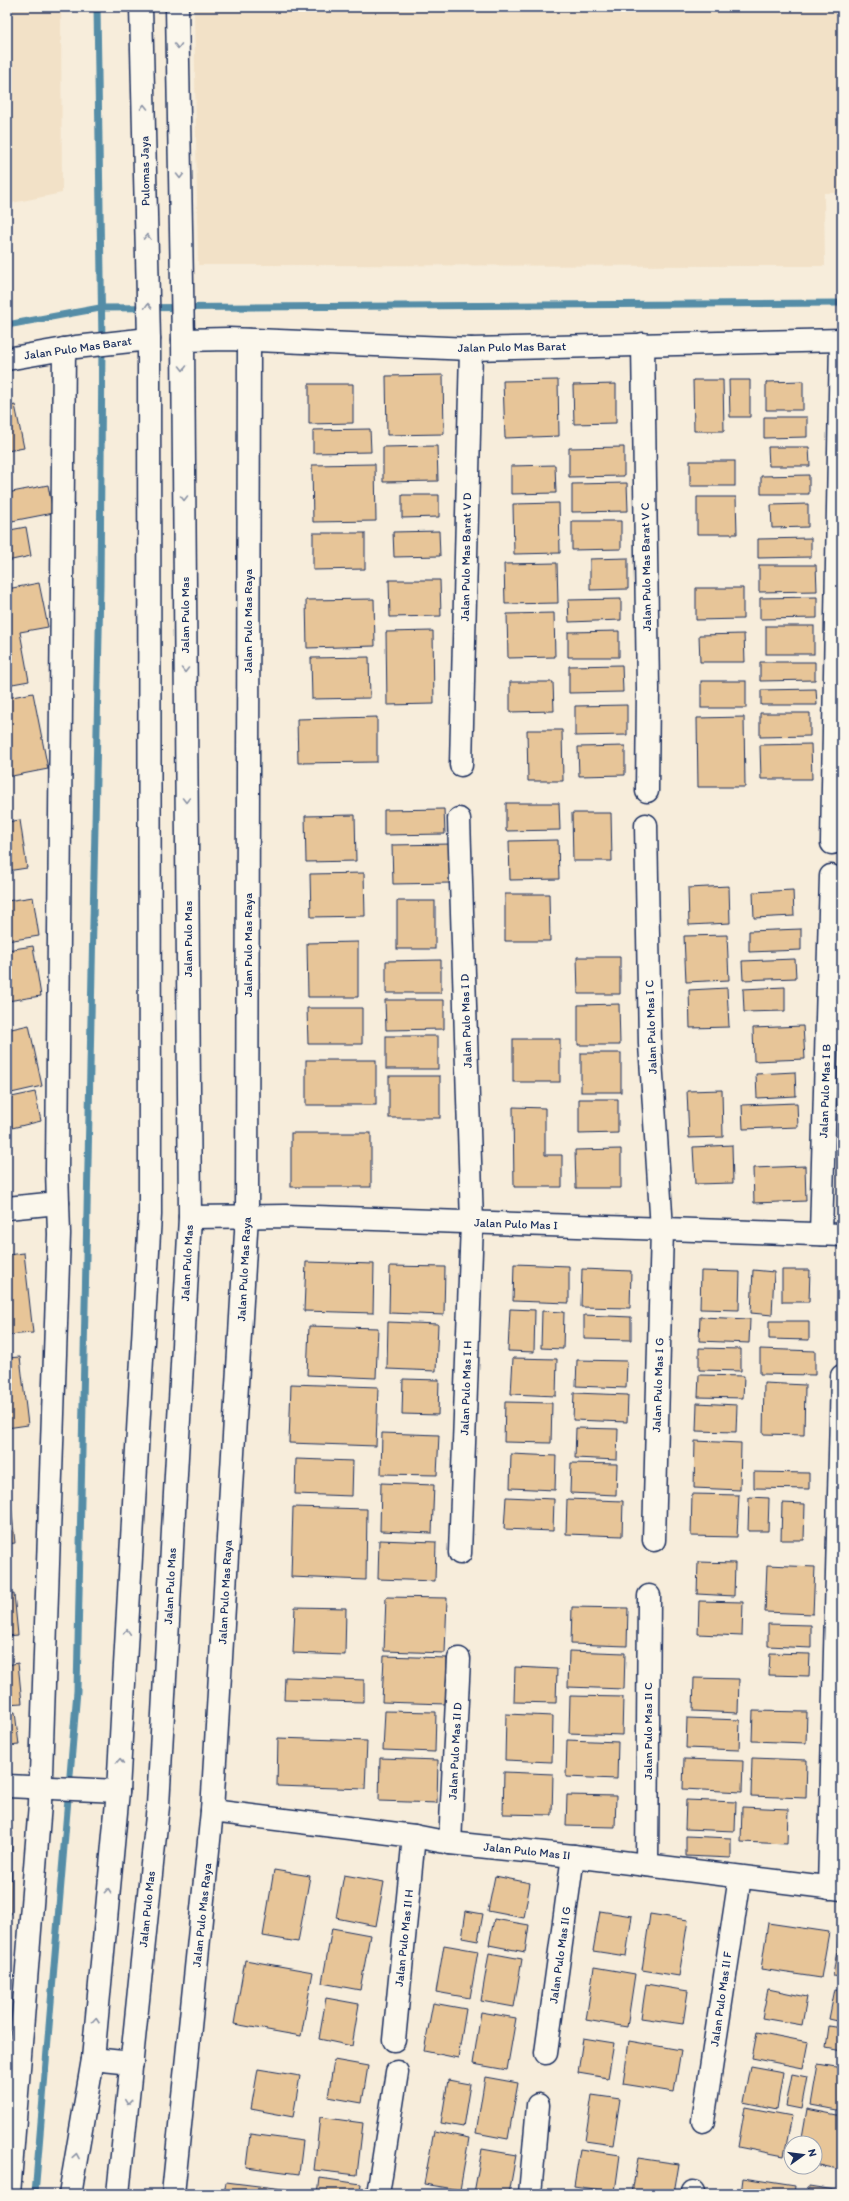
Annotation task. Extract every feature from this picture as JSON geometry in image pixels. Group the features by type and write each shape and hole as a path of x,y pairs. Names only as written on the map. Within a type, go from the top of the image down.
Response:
{"street":[{"name":"Pulomas Jaya","path":"141,7 147,276 145,338"},
{"path":"177,7 181,273 188,336"},
{"name":"Jalan Pulo Mas Barat","path":"188,336 238,340 471,349 842,340"},
{"name":"Jalan Pulo Mas","path":"118,2194 158,1806 194,1217 188,336"},
{"path":"70,2194 93,2059 150,1215 145,338"},
{"name":"Jalan Pulo Mas Barat","path":"7,359 145,338"},
{"name":"Jalan Pulo Mas Raya","path":"173,2194 212,1811 243,1216 238,340"},
{"path":"832,843 842,340"},
{"name":"Jalan Pulo Mas Barat V C","path":"643,344 648,689 647,790"},
{"path":"9,2194 48,1787 59,1234 58,1203 73,348"},
{"name":"Jalan Pulo Mas Barat V D","path":"462,765 471,349"},
{"name":"Jalan Pulo Mas I D","path":"459,819 472,1223"},
{"name":"Jalan Pulo Mas I C","path":"646,825 650,1044 662,1229"},
{"name":"Jalan Pulo Mas I B","path":"821,1234 831,876"},
{"path":"7,1208 58,1203"},
{"name":"Jalan Pulo Mas I","path":"194,1217 243,1216 842,1235"},
{"name":"Jalan Pulo Mas I H","path":"460,1553 472,1223"},
{"name":"Jalan Pulo Mas I G","path":"654,1540 662,1229"},
{"path":"835,1889 838,1551 842,1376"},
{"name":"Jalan Pulo Mas II C","path":"647,1865 649,1596"},
{"name":"Jalan Pulo Mas II D","path":"450,1843 459,1659"},
{"path":"7,1786 110,1791"},
{"name":"Jalan Pulo Mas II","path":"212,1811 414,1836 450,1843 573,1856 835,1889"},
{"name":"Jalan Pulo Mas II H","path":"394,2040 414,1836"},
{"name":"Jalan Pulo Mas II G","path":"546,2053 573,1856"},
{"name":"Jalan Pulo Mas II F","path":"703,2121 740,1877"},
{"path":"93,2059 132,2064"},
{"path":"378,2194 397,2072"},
{"path":"530,2194 538,2105"}],"shaded area":[{"path":"7,7 61,7 62,193 7,204"},
{"path":"194,7 842,7 842,193 824,193 825,266 198,265"}],"building":[{"path":"443,375 444,434 387,435 386,376"},
{"path":"558,380 559,436 505,438 503,381"},
{"path":"693,380 723,380 724,431 694,431"},
{"path":"729,380 750,380 750,417 730,417"},
{"path":"803,381 803,410 766,410 766,382"},
{"path":"309,384 353,384 353,423 309,424"},
{"path":"616,384 616,423 574,424 573,385"},
{"path":"15,405 24,448 7,451 7,407"},
{"path":"764,417 807,417 807,437 764,438"},
{"path":"370,429 371,452 313,453 313,430"},
{"path":"437,446 438,481 383,482 383,447"},
{"path":"624,447 624,476 569,477 569,448"},
{"path":"768,447 809,447 810,466 769,466"},
{"path":"690,461 735,461 735,486 690,486"},
{"path":"375,464 376,521 313,522 312,465"},
{"path":"555,465 556,493 511,494 511,466"},
{"path":"809,475 809,494 761,494 761,476"},
{"path":"627,483 628,511 572,512 572,484"},
{"path":"48,485 53,513 12,521 7,493"},
{"path":"402,495 439,495 439,517 402,518"},
{"path":"697,497 736,497 737,534 697,534"},
{"path":"559,503 560,553 514,554 513,504"},
{"path":"808,504 808,527 772,528 771,505"},
{"path":"7,516 10,530 26,527 31,556 7,561"},
{"path":"572,521 621,521 621,549 572,550"},
{"path":"439,531 440,556 394,557 393,532"},
{"path":"313,533 365,533 365,569 313,570"},
{"path":"811,538 811,557 758,558 758,539"},
{"path":"628,558 628,589 590,590 590,559"},
{"path":"557,563 558,603 505,604 504,564"},
{"path":"759,565 816,565 817,591 759,592"},
{"path":"389,580 440,580 441,616 390,617"},
{"path":"39,583 48,627 20,632 29,681 7,685 7,589"},
{"path":"696,588 743,588 743,619 696,620"},
{"path":"817,597 817,618 760,619 760,598"},
{"path":"374,599 375,646 307,648 306,600"},
{"path":"621,599 621,620 569,622 568,600"},
{"path":"554,613 555,657 508,658 507,614"},
{"path":"766,626 814,626 814,654 766,654"},
{"path":"433,631 434,704 387,705 386,632"},
{"path":"619,631 619,657 568,657 568,632"},
{"path":"744,634 745,662 700,662 699,635"},
{"path":"369,657 370,698 312,699 311,658"},
{"path":"760,662 815,662 815,680 760,681"},
{"path":"622,665 623,692 569,693 569,666"},
{"path":"701,681 746,681 746,708 701,708"},
{"path":"510,682 553,682 554,711 510,712"},
{"path":"816,689 817,705 761,705 761,690"},
{"path":"33,693 48,769 7,777 7,698"},
{"path":"627,705 627,735 575,736 575,706"},
{"path":"760,713 810,713 810,736 760,737"},
{"path":"377,717 377,762 298,763 297,719"},
{"path":"744,717 745,787 698,787 697,718"},
{"path":"527,730 562,730 563,781 528,781"},
{"path":"811,744 812,779 761,779 760,745"},
{"path":"625,746 625,775 579,776 578,747"},
{"path":"506,803 559,803 560,830 506,831"},
{"path":"444,809 445,834 384,835 384,810"},
{"path":"572,813 611,813 612,861 573,861"},
{"path":"355,815 356,861 306,862 305,816"},
{"path":"20,820 27,868 7,871 7,822"},
{"path":"558,840 559,879 510,880 509,841"},
{"path":"451,844 451,883 393,884 392,845"},
{"path":"364,873 365,916 311,917 310,874"},
{"path":"729,886 730,923 689,925 688,888"},
{"path":"793,890 794,916 754,918 753,892"},
{"path":"505,894 549,894 550,941 505,941"},
{"path":"33,897 39,936 7,941 7,901"},
{"path":"397,901 435,901 435,949 397,949"},
{"path":"801,929 801,950 749,952 749,931"},
{"path":"727,935 729,980 686,982 684,936"},
{"path":"358,942 358,997 308,997 307,943"},
{"path":"33,946 41,996 7,1001 7,950"},
{"path":"577,957 620,957 620,994 578,994"},
{"path":"795,959 796,978 743,980 742,961"},
{"path":"441,960 441,993 386,993 386,961"},
{"path":"785,987 785,1011 744,1012 743,989"},
{"path":"727,988 729,1027 690,1028 689,990"},
{"path":"385,1000 444,1000 444,1029 386,1030"},
{"path":"619,1004 620,1045 578,1045 578,1005"},
{"path":"307,1008 362,1008 362,1044 308,1044"},
{"path":"29,1025 42,1086 7,1094 7,1030"},
{"path":"803,1026 805,1059 754,1061 753,1028"},
{"path":"386,1036 438,1036 438,1069 386,1069"},
{"path":"513,1039 560,1039 560,1082 513,1082"},
{"path":"581,1053 621,1053 621,1092 581,1092"},
{"path":"306,1060 376,1060 376,1105 306,1105"},
{"path":"795,1072 796,1096 757,1098 756,1074"},
{"path":"389,1076 440,1076 440,1118 389,1118"},
{"path":"722,1090 723,1137 689,1138 687,1091"},
{"path":"35,1092 41,1121 12,1128 7,1098"},
{"path":"579,1099 618,1099 618,1133 579,1134"},
{"path":"797,1103 798,1127 743,1129 742,1105"},
{"path":"513,1107 545,1108 545,1155 562,1155 562,1187 514,1187"},
{"path":"291,1133 371,1133 371,1187 291,1187"},
{"path":"732,1145 733,1183 695,1184 693,1147"},
{"path":"621,1149 621,1188 576,1188 575,1150"},
{"path":"805,1166 806,1201 754,1203 753,1168"},
{"path":"24,1253 33,1333 7,1335 7,1255"},
{"path":"306,1262 374,1264 373,1313 304,1311"},
{"path":"514,1264 569,1266 569,1303 513,1301"},
{"path":"390,1266 445,1267 444,1315 389,1313"},
{"path":"582,1269 631,1271 630,1308 581,1307"},
{"path":"753,1270 774,1272 772,1315 751,1313"},
{"path":"782,1270 810,1270 809,1302 782,1302"},
{"path":"701,1271 740,1272 739,1310 700,1309"},
{"path":"510,1309 535,1310 534,1352 508,1351"},
{"path":"542,1311 564,1312 563,1349 541,1348"},
{"path":"584,1315 631,1317 631,1340 584,1339"},
{"path":"700,1317 750,1319 749,1343 699,1341"},
{"path":"769,1321 809,1321 809,1340 769,1339"},
{"path":"388,1322 438,1324 436,1371 387,1369"},
{"path":"309,1326 378,1328 376,1378 307,1375"},
{"path":"699,1348 741,1349 741,1371 699,1370"},
{"path":"760,1349 815,1351 815,1375 760,1374"},
{"path":"20,1357 28,1425 7,1428 7,1358"},
{"path":"513,1358 557,1359 556,1396 511,1394"},
{"path":"577,1360 627,1361 626,1388 576,1386"},
{"path":"699,1375 744,1376 743,1398 698,1397"},
{"path":"403,1379 439,1380 438,1415 402,1414"},
{"path":"764,1383 805,1385 804,1435 763,1434"},
{"path":"291,1384 378,1387 376,1446 289,1443"},
{"path":"574,1393 628,1395 627,1422 573,1420"},
{"path":"505,1402 552,1403 551,1443 504,1442"},
{"path":"697,1403 737,1405 736,1432 696,1431"},
{"path":"576,1428 618,1429 617,1460 575,1458"},
{"path":"382,1433 439,1435 437,1475 381,1474"},
{"path":"695,1441 741,1443 740,1490 694,1488"},
{"path":"511,1454 556,1456 555,1490 510,1488"},
{"path":"296,1459 353,1461 352,1496 295,1494"},
{"path":"571,1463 617,1464 616,1495 570,1493"},
{"path":"754,1472 809,1473 809,1489 754,1488"},
{"path":"381,1483 434,1485 432,1533 380,1531"},
{"path":"692,1494 739,1495 737,1537 691,1536"},
{"path":"7,1495 10,1495 15,1543 7,1544"},
{"path":"506,1497 554,1499 553,1531 504,1529"},
{"path":"749,1497 769,1498 768,1531 748,1531"},
{"path":"567,1499 623,1501 622,1536 566,1534"},
{"path":"782,1503 805,1504 804,1540 781,1540"},
{"path":"293,1507 367,1509 366,1580 291,1577"},
{"path":"379,1540 436,1542 435,1581 378,1579"},
{"path":"698,1562 735,1563 734,1596 697,1594"},
{"path":"767,1565 815,1567 813,1614 765,1612"},
{"path":"14,1594 18,1635 7,1636 7,1595"},
{"path":"386,1597 447,1598 445,1653 384,1651"},
{"path":"699,1601 743,1602 742,1636 698,1634"},
{"path":"295,1607 346,1608 345,1655 293,1653"},
{"path":"572,1607 628,1608 627,1646 571,1644"},
{"path":"768,1624 811,1625 811,1648 768,1646"},
{"path":"569,1651 625,1653 624,1689 568,1687"},
{"path":"770,1653 810,1654 809,1676 769,1675"},
{"path":"384,1656 447,1658 446,1704 382,1702"},
{"path":"18,1663 22,1703 7,1704 7,1665"},
{"path":"515,1667 557,1669 556,1703 514,1702"},
{"path":"285,1677 364,1680 364,1702 284,1700"},
{"path":"694,1678 739,1679 738,1713 693,1711"},
{"path":"570,1696 623,1697 622,1735 569,1733"},
{"path":"385,1711 436,1712 435,1752 383,1750"},
{"path":"753,1711 807,1712 806,1743 752,1741"},
{"path":"15,1712 19,1745 7,1746 7,1713"},
{"path":"506,1714 553,1716 552,1762 505,1760"},
{"path":"687,1718 740,1720 739,1750 686,1748"},
{"path":"278,1738 367,1741 365,1789 277,1786"},
{"path":"567,1740 618,1742 617,1779 566,1777"},
{"path":"380,1758 438,1760 437,1803 379,1801"},
{"path":"752,1758 807,1760 806,1798 751,1796"},
{"path":"684,1759 743,1761 742,1792 683,1789"},
{"path":"504,1772 553,1774 552,1815 503,1814"},
{"path":"567,1795 616,1796 615,1827 566,1826"},
{"path":"686,1800 736,1802 735,1831 685,1829"},
{"path":"742,1807 788,1809 787,1844 741,1842"},
{"path":"7,1832 12,1832 11,1914 7,1914"},
{"path":"686,1836 731,1838 731,1858 686,1856"},
{"path":"274,1870 310,1876 298,1942 263,1936"},
{"path":"344,1875 384,1882 376,1926 336,1918"},
{"path":"495,1876 530,1883 524,1918 488,1911"},
{"path":"466,1911 483,1914 478,1941 462,1938"},
{"path":"600,1911 632,1916 626,1956 593,1951"},
{"path":"650,1914 688,1920 679,1976 642,1970"},
{"path":"494,1919 529,1925 525,1952 489,1945"},
{"path":"768,1923 829,1932 821,1978 761,1969"},
{"path":"332,1928 370,1935 360,1990 322,1983"},
{"path":"839,1936 842,1936 842,1977 833,1976"},
{"path":"444,1945 478,1951 470,1998 436,1992"},
{"path":"489,1953 522,1959 514,2007 481,2001"},
{"path":"245,1960 313,1972 301,2036 234,2024"},
{"path":"594,1967 635,1974 627,2027 586,2020"},
{"path":"646,1984 688,1991 683,2024 641,2018"},
{"path":"768,1989 807,1997 802,2025 762,2018"},
{"path":"835,1989 842,1990 842,2022 829,2019"},
{"path":"326,1998 359,2004 352,2046 319,2039"},
{"path":"433,2003 466,2009 458,2058 424,2051"},
{"path":"481,2012 516,2018 507,2070 473,2064"},
{"path":"829,2026 842,2028 842,2051 826,2048"},
{"path":"757,2032 808,2042 803,2068 752,2058"},
{"path":"583,2038 614,2043 608,2078 578,2073"},
{"path":"629,2041 681,2050 674,2092 623,2084"},
{"path":"334,2060 368,2066 362,2103 328,2097"},
{"path":"818,2064 842,2068 842,2111 811,2105"},
{"path":"750,2066 783,2072 777,2109 743,2102"},
{"path":"258,2069 300,2076 293,2117 251,2109"},
{"path":"792,2074 807,2077 801,2109 786,2106"},
{"path":"485,2077 518,2083 508,2139 476,2133"},
{"path":"448,2080 470,2084 463,2127 441,2123"},
{"path":"592,2095 620,2099 613,2145 585,2141"},
{"path":"745,2107 792,2116 788,2135 783,2135 783,2156 738,2147"},
{"path":"807,2109 842,2116 842,2170 823,2166 823,2135 802,2135"},
{"path":"320,2117 363,2123 357,2175 314,2170"},
{"path":"434,2131 469,2138 460,2190 424,2184"},
{"path":"250,2134 303,2141 299,2174 246,2167"},
{"path":"482,2149 516,2155 509,2194 474,2193"},
{"path":"580,2149 620,2155 615,2192 574,2186"},
{"path":"638,2158 679,2164 674,2194 632,2193"},
{"path":"320,2178 361,2184 360,2194 318,2194"},
{"path":"743,2178 795,2186 794,2194 741,2194"},
{"path":"226,2182 299,2191 298,2194 224,2194"},
{"path":"809,2186 841,2191 841,2194 808,2194"}],"waterway":[{"path":"35,2194 77,1691 100,586 102,344 97,7"},
{"path":"7,325 100,308 842,303"}]}
